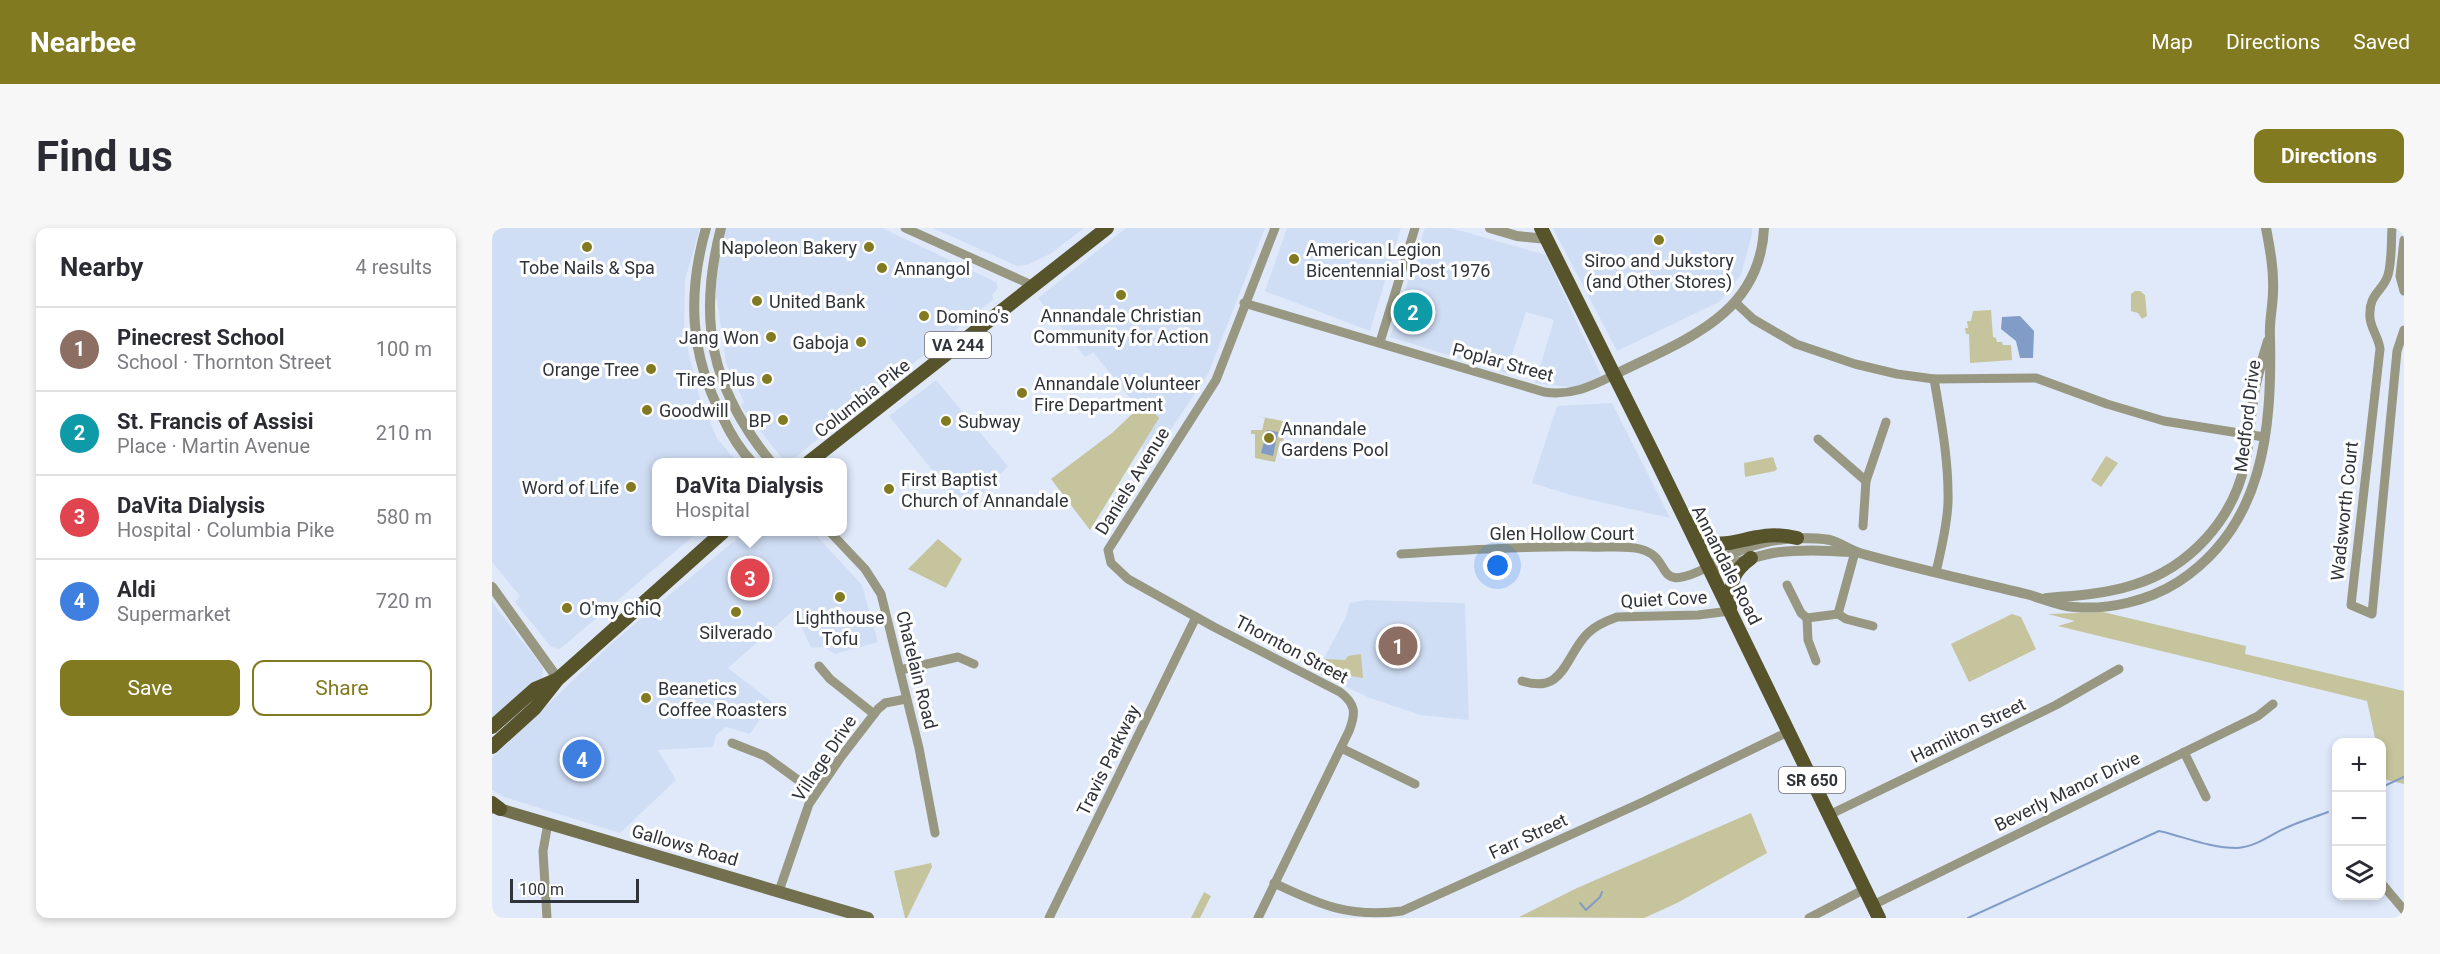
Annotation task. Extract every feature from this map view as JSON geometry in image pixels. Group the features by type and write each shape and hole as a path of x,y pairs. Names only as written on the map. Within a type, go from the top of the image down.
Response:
{"main road":[{"name":"Columbia Pike","path":"815,458 1107,228"},
{"name":"Annandale Road","path":"1544,233 1879,918"},
{"path":"1682,514 1705,540 1719,544 1776,535 1797,538"},
{"path":"492,747 535,708 558,679 717,536"},
{"path":"1730,611 1732,579 1740,566 1751,558"},
{"path":"492,728 535,689 558,679"},
{"name":"Gallows Road","path":"495,807 868,918"}],"street":[{"path":"706,228 696,272 695,335 705,379 717,407 736,441 749,458"},
{"path":"721,228 712,270 710,294 712,339 717,364 734,411 768,458"},
{"path":"905,228 1034,286"},
{"name":"Daniels Avenue","path":"1108,557 1108,550 1119,531 1216,380 1275,228"},
{"path":"1380,342 1415,228"},
{"path":"1491,228 1517,236 1544,233"},
{"path":"1614,375 1703,330 1736,303 1758,262 1764,228"},
{"name":"Medford Drive","path":"1708,567 1723,567 1751,558 1808,550 1854,552 2042,598 2072,608 2104,607 2156,594 2186,577 2230,535 2253,492 2258,474 2271,375 2270,335 2273,278 2266,228"},
{"name":"Wadsworth Court","path":"2392,228 2388,275 2384,284 2375,292 2371,304 2370,318 2380,349 2351,605 2372,614 2397,351 2404,330"},
{"path":"2404,240 2400,276 2404,291"},
{"name":"Poplar Street","path":"1245,303 1500,380 1557,394 1581,391 1614,375"},
{"path":"1736,303 1753,319 1796,344 1855,364 1897,374 1934,379 2036,378 2107,404 2164,420 2264,437"},
{"name":"Medford Drive","path":"2042,598 2115,590 2148,579 2176,564 2208,537 2229,507 2242,477 2254,393 2270,335"},
{"path":"1934,379 1946,450 1948,504 1943,545 1936,572"},
{"path":"1863,526 1866,481 1886,422"},
{"path":"1818,439 1866,481"},
{"name":"Chatelain Road","path":"835,536 865,569 881,594 919,748 935,833"},
{"name":"Medford Drive","path":"1708,567 1726,556 1749,547 1797,538 1831,541 1854,552"},
{"name":"Glen Hollow Court","path":"1401,554 1540,546 1640,549 1656,558 1666,574 1672,578 1688,577 1708,567"},
{"path":"1838,614 1854,552"},
{"name":"Thornton Street","path":"1108,557 1128,579 1349,698 1355,710 1355,716 1341,747 1258,918"},
{"path":"2176,564 2186,577"},
{"path":"1787,585 1801,613 1807,618 1838,614 1846,619 1873,626"},
{"path":"492,586 558,679"},
{"name":"Quiet Cove","path":"1522,681 1539,684 1555,679 1587,634 1605,621 1617,617 1698,615 1730,611"},
{"name":"Travis Parkway","path":"1049,918 1196,617"},
{"path":"1807,618 1808,640 1816,660"},
{"path":"900,670 958,657 974,664"},
{"path":"819,666 830,679 874,714"},
{"name":"Hamilton Street","path":"1829,815 2056,705 2119,669"},
{"name":"Village Drive","path":"779,891 802,820 816,793 874,714 885,703 906,699"},
{"name":"Beverly Manor Drive","path":"1873,905 2258,716 2273,704"},
{"name":"Farr Street","path":"1274,883 1334,910 1351,914 1383,915 1402,911 1686,783 1788,732"},
{"path":"732,743 765,756 816,793"},
{"path":"1341,747 1415,784"},
{"path":"2184,752 2206,797"},
{"path":"547,918 543,851 548,824"},
{"path":"1809,918 1865,889"},
{"path":"2386,889 2404,910"}],"shaded area":[{"path":"492,228 700,228 685,280 684,333 699,396 717,438 734,458 652,458 652,536 693,536 560,649 551,647 515,602 520,596 492,562"},
{"path":"725,228 882,228 996,282 998,288 992,295 994,299 794,458 782,458 741,406 744,402 726,363 717,300 713,295"},
{"path":"933,228 1084,228 1050,254 1027,265 1017,266"},
{"path":"1126,228 1265,228 1208,374 1145,468 1137,407 1093,352 1085,357 1038,298"},
{"path":"1287,228 1401,228 1370,331 1265,291"},
{"path":"1425,228 1451,228 1546,255 1601,375 1594,384 1574,388 1535,383 1554,320 1526,312 1506,373 1390,337"},
{"path":"1553,228 1752,228 1752,234 1741,275 1719,302 1617,351"},
{"path":"2140,291 2145,295 2147,316 2142,319 2138,313 2131,311 2131,294"},
{"path":"1991,310 1993,337 2003,345 2011,345 2012,360 1970,363 1969,334 1966,334 1965,328 1968,328 1967,321 1971,321 1973,311"},
{"path":"936,380 1008,466 965,511 889,416"},
{"path":"1145,402 1159,418 1090,530 1051,479 1112,433"},
{"path":"1612,403 1670,518 1574,496 1532,483 1557,406"},
{"name":"Annandale Gardens Pool","path":"1257,416 1283,421 1280,434 1284,435 1283,442 1280,441 1275,462 1255,458 1255,434 1251,434 1251,430 1262,430 1265,418"},
{"path":"2106,456 2118,463 2101,487 2091,480"},
{"path":"1773,457 1777,469 1775,471 1745,477 1744,463"},
{"path":"740,536 817,536 862,585 878,642 835,654 824,647 811,648 794,610 728,668 772,702 750,734 726,727 716,735 713,747 658,750 676,780 620,833 504,797 492,790 492,758 613,642"},
{"path":"938,539 962,559 946,588 908,569"},
{"path":"1364,600 1465,603 1469,720 1420,715 1370,698 1316,673 1345,619 1350,603"},
{"path":"492,602 543,668 542,678 492,722"},
{"path":"2103,612 2246,646 2245,654 2404,691 2404,784 2386,780 2386,738 2375,738 2367,701 2058,626 2075,621 2048,614"},
{"path":"2012,614 2021,617 2036,649 1969,682 1951,644"},
{"path":"1361,654 1363,678 1319,671 1326,659 1345,660 1348,656"},
{"path":"1751,813 1767,853 1677,903 1644,918 1519,917 1577,888"},
{"path":"931,863 932,867 905,918 894,871"},
{"path":"1204,892 1211,896 1200,918 1191,918"}],"water":[{"path":"2020,316 2034,331 2033,358 2020,358 2016,341 2001,329 2002,317"},
{"path":"1267,430 1278,432 1273,456 1261,453"}],"waterway":[{"path":"2386,785 2404,777"},
{"path":"1968,918 2159,831 2207,844 2237,848 2257,843 2293,825 2328,812"},
{"path":"1580,903 1586,910 1600,897 1602,892"}],"place":[{"name":"Siroo and Jukstory (and Other Stores)","path":"1659,240"},
{"name":"Tobe Nails & Spa","path":"587,247"},
{"name":"Napoleon Bakery","path":"869,247"},
{"name":"American Legion Bicentennial Post 1976","path":"1294,259"},
{"name":"Annangol","path":"882,268"},
{"name":"Annandale Christian Community for Action","path":"1121,295"},
{"name":"United Bank","path":"757,301"},
{"name":"St. Francis of Assisi","path":"1413,312"},
{"name":"Domino's","path":"924,316"},
{"name":"Jang Won","path":"771,337"},
{"name":"Gaboja","path":"861,342"},
{"name":"Orange Tree","path":"651,369"},
{"name":"Tires Plus","path":"767,379"},
{"name":"Annandale Volunteer Fire Department","path":"1022,393"},
{"name":"Goodwill","path":"647,410"},
{"name":"BP","path":"783,420"},
{"name":"Subway","path":"946,421"},
{"name":"Annandale Gardens Pool","path":"1269,438"},
{"name":"Word of Life","path":"631,487"},
{"name":"First Baptist Church of Annandale","path":"889,489"},
{"name":"DaVita Dialysis","path":"750,578"},
{"name":"Lighthouse Tofu","path":"840,597"},
{"name":"O'my ChiQ","path":"567,608"},
{"name":"Silverado","path":"736,612"},
{"name":"Pinecrest School","path":"1398,646"},
{"name":"Beanetics Coffee Roasters","path":"646,698"},
{"name":"Aldi","path":"582,759"}]}
